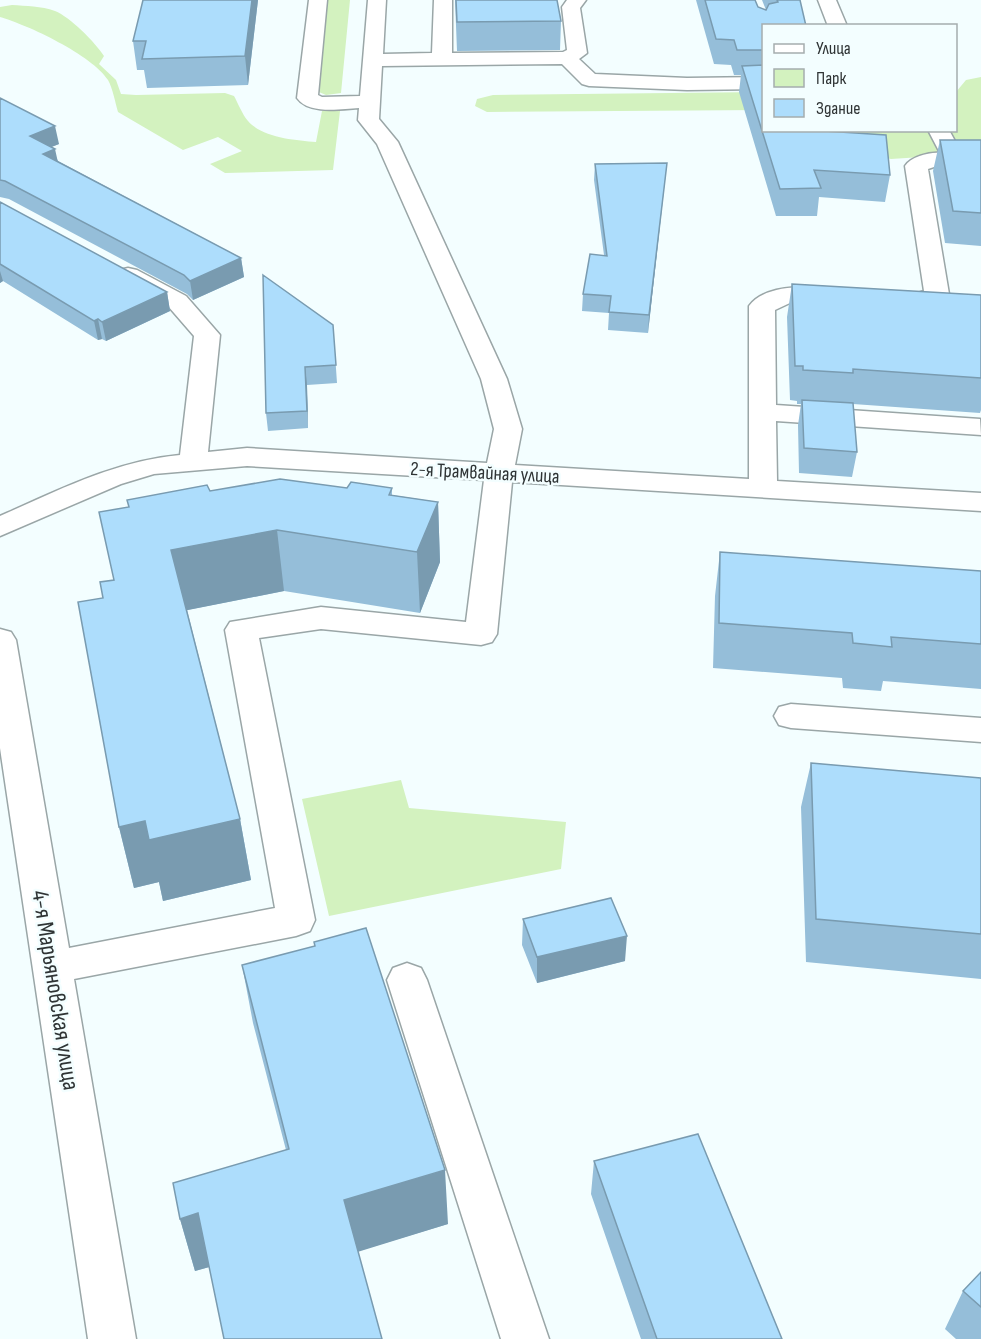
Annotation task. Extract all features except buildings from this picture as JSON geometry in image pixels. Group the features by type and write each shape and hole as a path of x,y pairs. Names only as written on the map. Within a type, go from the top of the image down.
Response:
{"street":[{"path":"318,0 307,98 319,103 370,102"},
{"path":"53,967 296,920 242,630 321,618 481,634 499,473 508,429 494,379 387,142 368,120 377,0"},
{"path":"442,59 443,0"},
{"path":"372,60 567,58 578,53 571,7 577,0"},
{"path":"827,0 837,24"},
{"path":"567,58 589,80 687,84 762,83"},
{"path":"939,132 955,160"},
{"path":"763,489 762,306 789,294 919,302 937,294 916,166 934,159 981,161"},
{"path":"104,262 177,301 207,334 193,461"},
{"path":"763,412 980,427"},
{"name":"2-я Трамвайная улица","path":"0,527 111,478 152,466 247,458 981,502"},
{"name":"4-я Марьяновская улица","path":"0,640 112,1339"},
{"path":"791,716 981,729"},
{"path":"407,980 525,1339"}],"green space":[{"path":"325,0 350,0 341,93 326,95 314,90"},
{"path":"12,5 50,9 75,24 104,56 99,64 116,80 121,94 225,93 234,96 242,112 254,127 271,135 316,142 322,111 331,108 340,111 333,170 225,173 210,164 242,151 218,137 183,150 118,112 113,91 100,70 58,42 0,17 0,7"},
{"path":"981,77 981,156 952,155 891,159 832,145 818,132 957,132 957,91 966,80"},
{"path":"762,92 762,110 487,112 475,106 477,99 493,95"},
{"path":"401,780 409,808 566,822 561,869 329,916 302,799"}]}
